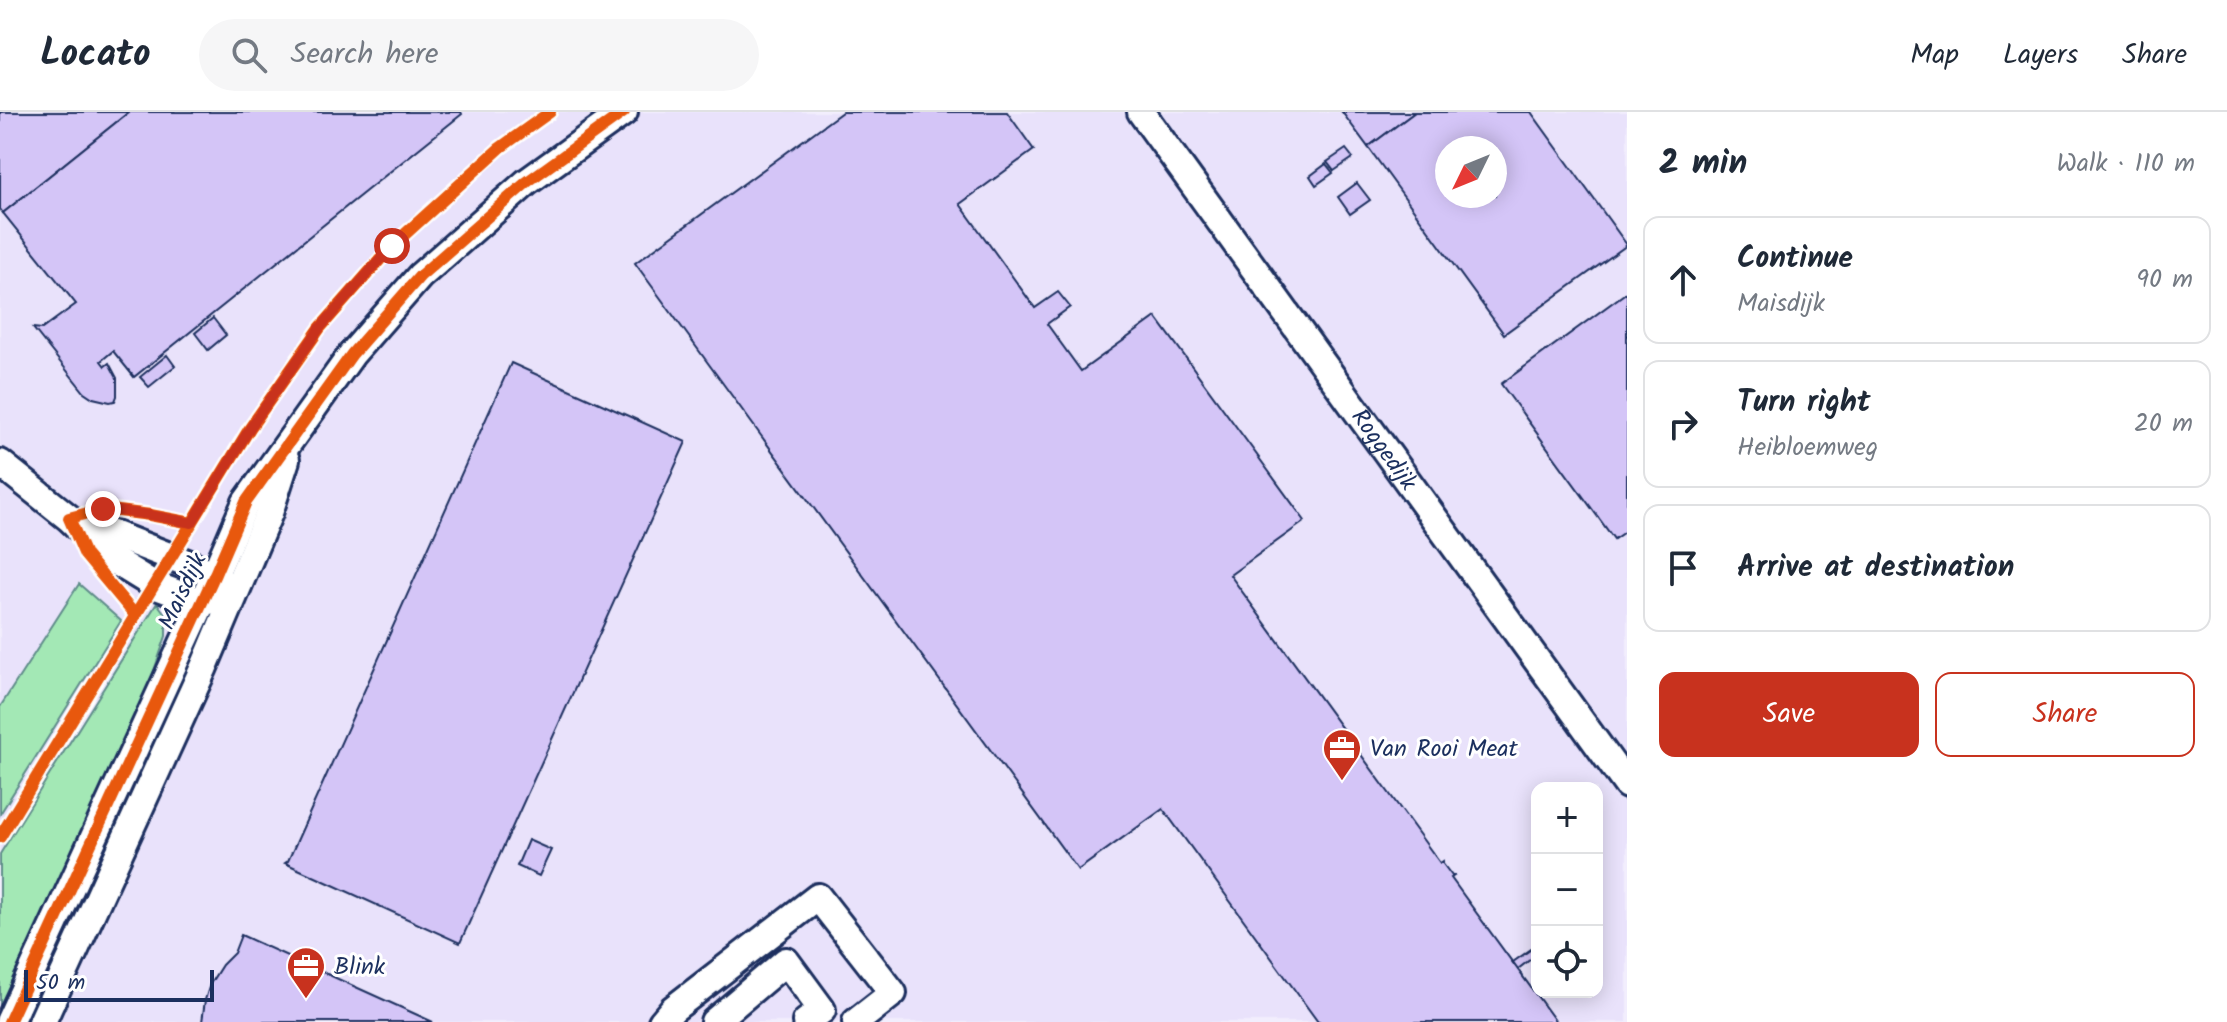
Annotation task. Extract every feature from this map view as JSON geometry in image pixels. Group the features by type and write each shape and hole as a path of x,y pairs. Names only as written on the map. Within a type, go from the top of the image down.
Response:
{"street":[{"name":"Maisdijk","path":"9,1022 246,502 352,354 420,276 527,182 624,112"},
{"name":"Roggedijk","path":"1141,112 1627,785"},
{"name":"Maisdijk","path":"42,1022 234,597 269,513 292,440"},
{"path":"0,463 69,518 115,561 154,585 200,602 234,597"},
{"path":"69,518 215,574 234,597"},
{"path":"662,1022 673,1009 818,897 893,993 856,1022"},
{"path":"714,1022 786,961 822,1010 806,1022"}],"shaded area":[{"path":"0,112 1627,112 1627,1022 0,1022"}],"green space":[{"path":"79,584 121,621 0,814 0,707"},
{"path":"157,603 166,615 166,636 130,740 3,1010 0,1008 0,854"}],"building":[{"path":"0,112 129,112 3,213 0,209"},
{"path":"129,112 462,114 134,377 113,351 101,361 105,366 109,363 117,378 117,396 115,401 110,402 84,392 33,328 42,329 76,304 3,213"},
{"path":"842,112 1007,112 1034,150 960,204 1035,308 1058,292 1070,307 1047,324 1081,371 1156,317 1305,521 1230,575 1440,863 1443,861 1454,876 1451,878 1531,988 1531,998 1538,998 1556,1022 1318,1022 1163,809 1078,870 635,263"},
{"path":"1342,112 1415,112 1368,147"},
{"path":"1415,112 1531,112 1627,245 1504,334 1368,147"},
{"path":"1346,149 1353,158 1334,171 1327,162"},
{"path":"1326,164 1333,173 1316,185 1310,176"},
{"path":"1357,183 1370,200 1350,214 1338,197"},
{"path":"1627,292 1627,530 1614,539 1501,384"},
{"path":"213,318 226,335 208,350 195,333"},
{"path":"167,355 175,366 149,387 140,377"},
{"path":"511,363 686,442 460,943 285,863"},
{"path":"528,840 551,850 539,876 517,866"},
{"path":"241,935 433,1022 202,1022 210,984 234,953"},
{"path":"1531,949 1531,959 1518,969 1513,962"}],"cycle path":[{"path":"0,837 250,428 320,328 392,246 500,148 550,112"},
{"path":"9,1022 246,502 352,354 420,276 527,182 624,112"},
{"path":"135,615 85,555 69,518 103,509 192,523"}],"place":[{"name":"Van Rooi Meat","path":"1342,782"},
{"name":"Blink","path":"306,1000"}],"route":[{"path":"103,509 192,523 250,428 320,328 392,246"}]}
